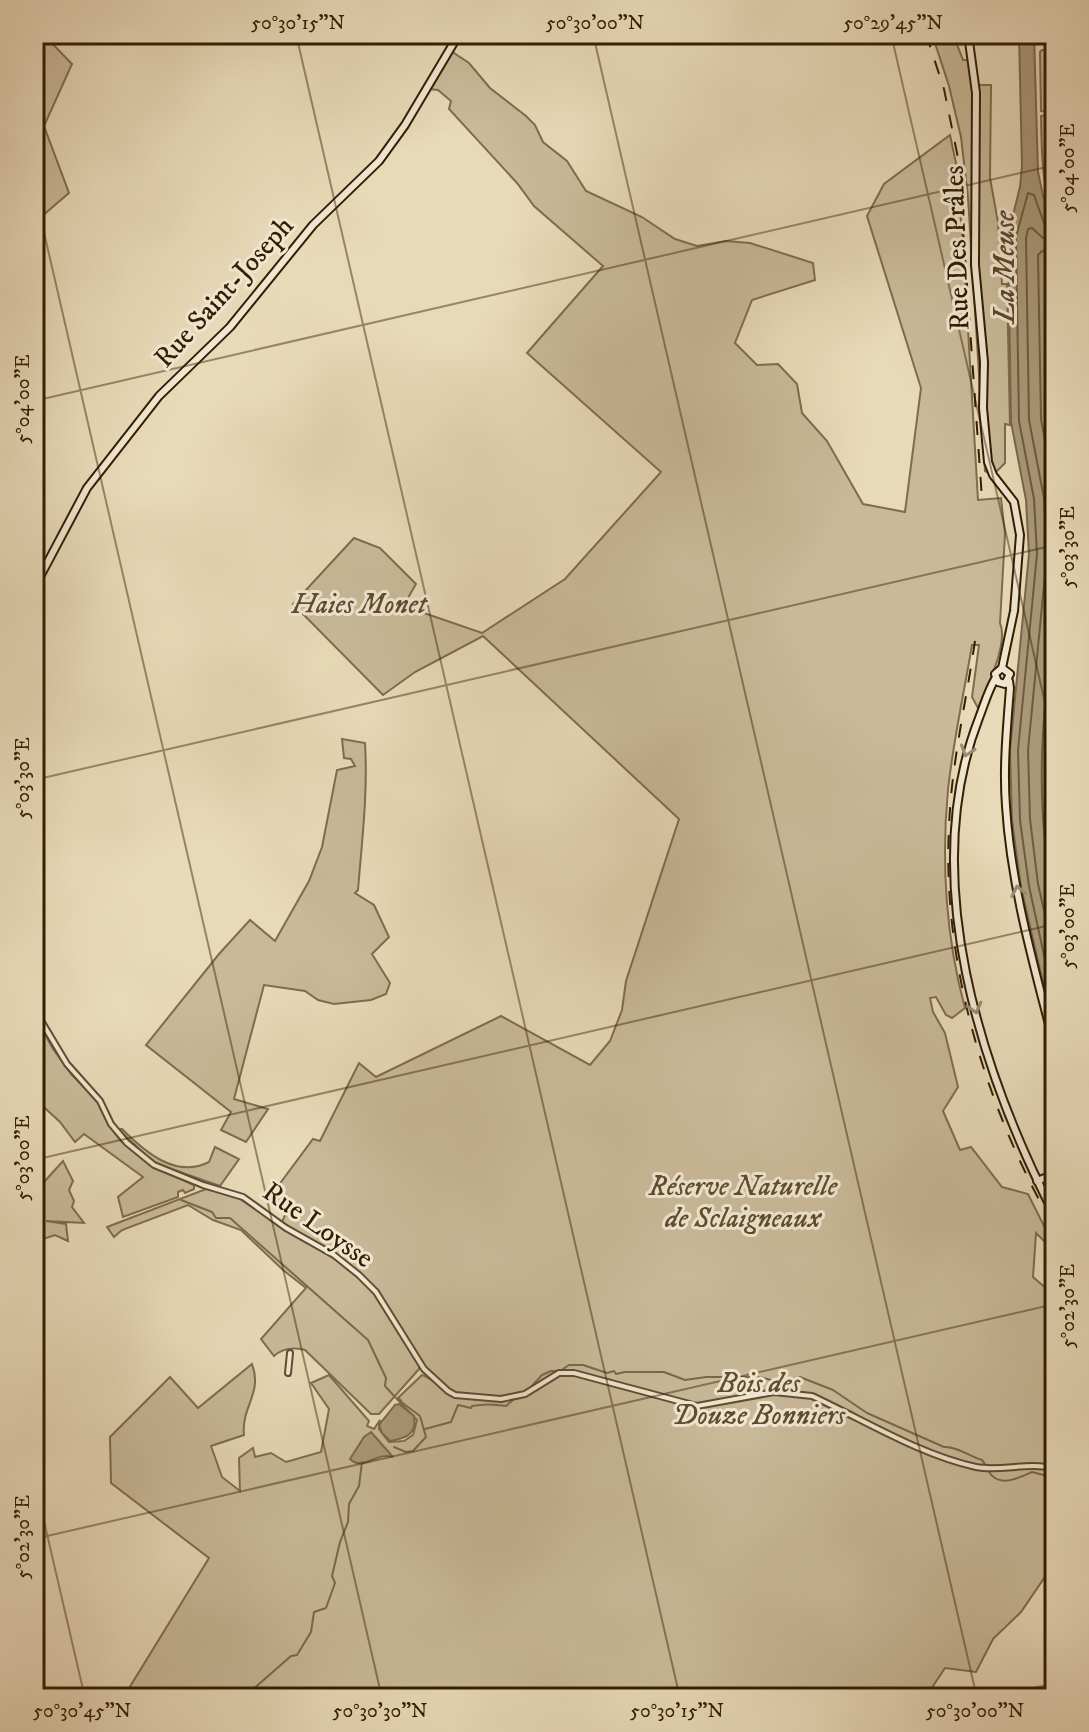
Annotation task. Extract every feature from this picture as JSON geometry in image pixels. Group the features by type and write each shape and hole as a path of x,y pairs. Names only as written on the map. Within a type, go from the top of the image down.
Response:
{"street":[{"name":"Rue Saint-Joseph","path":"34,588 87,488 159,396 230,327 313,225 379,161 413,113 459,34"},
{"name":"Rue Des Prâles","path":"968,34 976,93 974,254 984,362 983,408 988,462 993,475 1014,502 1019,519 1014,611 1002,668"},
{"path":"1055,1048 1016,887 1009,842 1005,757 1010,674 1002,668 998,670 960,774 955,842 959,926 974,1008 1009,1118 1055,1216"},
{"path":"995,679 1001,684 1009,681"},
{"name":"Rue Loysse","path":"34,1009 67,1064 100,1101 111,1124 127,1143 154,1165 243,1197 286,1228 321,1246 359,1275 376,1292 424,1369 437,1384 455,1395 501,1399 525,1394 548,1378 568,1373 697,1406 761,1394 797,1393 812,1396 896,1438 965,1464 989,1468 1038,1465 1055,1469"},
{"path":"1037,1181 1055,1174"},
{"path":"288,1373 290,1353"}],"green space":[{"path":"34,34 43,34 72,64 44,126 69,193 34,223"},
{"path":"932,34 959,34 954,37 963,60 970,60 975,85 991,85 990,178 998,222 1002,284 1007,284 1010,425 1005,424 1005,463 993,475 985,471 968,197 961,137"},
{"path":"1042,50 1055,50 1055,112 1041,111"},
{"name":"Bois des Douze Bonniers","path":"451,51 469,63 490,88 535,125 543,142 567,161 586,191 642,217 675,239 697,246 726,241 750,243 813,263 815,280 752,300 735,343 757,365 778,364 797,384 802,413 827,441 863,504 905,512 921,388 867,216 884,184 950,135 957,168 963,244 978,500 1001,498 1005,534 999,654 978,708 972,697 979,645 972,645 948,790 945,845 949,928 965,1008 952,1018 946,1015 936,997 930,998 933,1012 945,1033 958,1087 943,1111 960,1150 971,1147 1002,1187 1028,1194 1053,1244 1052,1249 1036,1233 1033,1277 1055,1296 1055,1562 1021,1612 993,1639 976,1672 945,1668 925,1698 123,1698 209,1558 111,1483 110,1437 170,1377 198,1408 252,1364 255,1384 244,1435 211,1446 222,1477 240,1491 239,1458 253,1448 255,1457 271,1453 286,1462 321,1452 329,1409 311,1383 329,1375 369,1421 367,1426 374,1429 380,1420 379,1429 389,1442 404,1441 413,1435 417,1420 397,1399 402,1401 398,1398 422,1375 459,1397 424,1369 376,1292 334,1255 282,1222 288,1208 267,1201 313,1139 320,1141 359,1063 376,1077 501,1016 590,1065 610,1041 622,1010 626,981 679,819 483,636 415,672 383,695 293,604 354,538 380,548 416,584 405,603 424,613 482,633 565,579 661,472 527,353 603,266 534,206 449,109 451,101 438,90 428,89"},
{"path":"1055,114 1055,221 1045,180 1041,116"},
{"path":"342,739 365,743 364,816 358,890 355,893 374,905 389,937 372,954 390,983 386,994 371,1000 334,1004 318,1000 305,991 264,985 234,1099 268,1109 246,1142 221,1130 231,1112 146,1045 250,920 275,941 309,881 322,847 337,770 355,766 351,759 344,758"},
{"path":"34,1014 53,1049 72,1075 99,1102 110,1127 121,1141 152,1166 194,1185 194,1189 185,1193 183,1190 178,1192 178,1197 123,1217 118,1197 143,1177 84,1134 75,1142 60,1122 34,1098"},
{"path":"118,1129 122,1129 151,1154 173,1165 197,1166 209,1162 215,1147 239,1159 220,1186 154,1163"},
{"path":"63,1161 73,1181 69,1190 74,1201 72,1207 84,1223 46,1221 66,1224 68,1241 55,1235 34,1242 34,1193"},
{"path":"206,1189 236,1196 335,1257 378,1299 419,1364 419,1369 379,1414 371,1414 305,1350 288,1349 274,1356 261,1339 306,1288 241,1230 213,1220 188,1205 122,1230 114,1237 107,1227"}],"water":[{"name":"La Meuse","path":"1019,34 1034,34 1038,172 1055,232 1055,350 1050,401 1055,368 1055,1035 1021,887 1012,820 1010,750 1029,554 1026,500 1011,422 1008,235 1022,166"},
{"path":"399,1404 414,1416 414,1428 405,1437 390,1441 379,1425"},
{"path":"371,1432 393,1457 360,1463 350,1459 364,1437"}],"waterway":[{"path":"181,1200 212,1212 216,1218 230,1218 368,1340 386,1378 385,1386 395,1397"},
{"path":"529,1389 542,1375 560,1371 569,1365 583,1365 616,1374 664,1372 685,1380 760,1377 778,1382 800,1377 833,1390 867,1413 982,1460 998,1480 1009,1480 1032,1472 1055,1478"},
{"path":"394,1447 406,1452 413,1451 426,1437 420,1416 396,1398"},
{"path":"425,1429 451,1422 458,1405 471,1408 506,1406 513,1400"},
{"path":"243,1698 291,1656 297,1655 311,1632 314,1612 326,1608 335,1583 332,1576 348,1522 349,1504 359,1486 362,1462"}],"railway":[{"path":"926,34 944,89 958,158 982,499"},
{"path":"975,641 950,804 949,880 953,932 974,1036 990,1086 1009,1136 1055,1229"}],"park label":[{"name":"Haies Monet","path":"359,604"},
{"name":"Réserve Naturelle de Sclaigneaux","path":"743,1202"}]}
